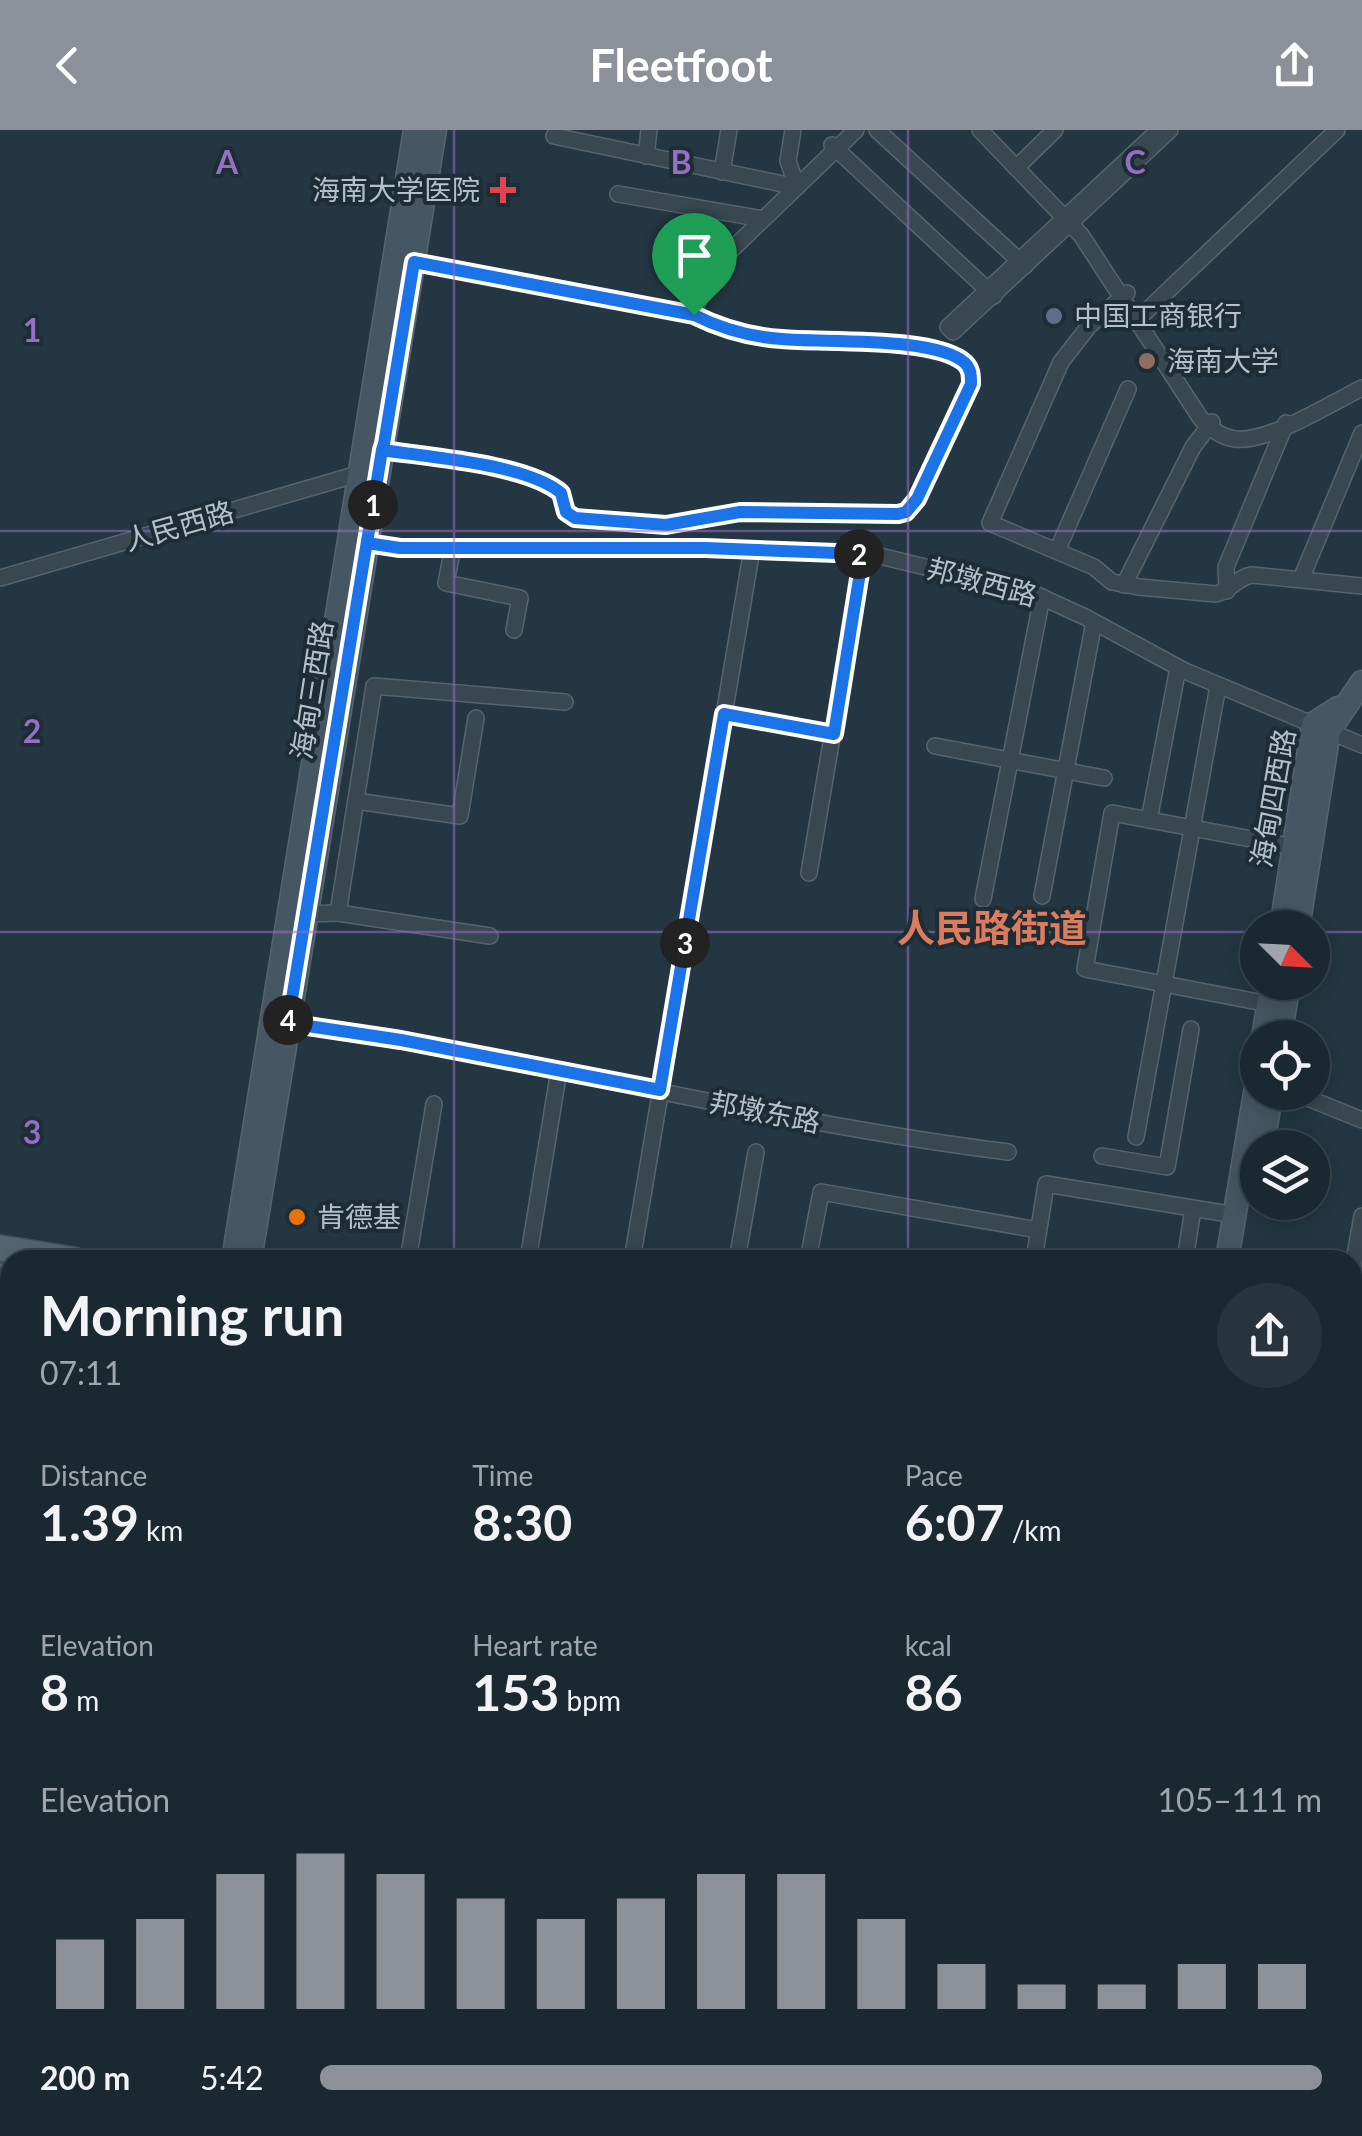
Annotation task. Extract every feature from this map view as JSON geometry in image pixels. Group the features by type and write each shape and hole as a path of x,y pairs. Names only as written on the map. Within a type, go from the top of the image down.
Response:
{"main road":[{"name":"海甸三西路","path":"236,1250 415,130"},
{"name":"海甸三西路","path":"252,1250 436,130"},
{"name":"海甸四西路","path":"1284,910 1321,728 1358,690"},
{"name":"海甸四西路","path":"1300,910 1321,728"},
{"path":"1229,1250 1252,1110"},
{"path":"1244,1250 1249,1220"}],"street":[{"path":"646,156 649,130"},
{"path":"722,172 729,130"},
{"path":"793,130 788,161 793,185"},
{"path":"834,147 847,130"},
{"path":"691,314 708,266 856,130"},
{"path":"876,130 1025,261"},
{"path":"890,130 1025,261"},
{"path":"980,130 1071,219 1210,424 1225,431 1263,431 1362,385"},
{"path":"991,130 1019,165"},
{"path":"1019,165 1055,130"},
{"path":"1071,219 1159,130"},
{"path":"834,147 991,293 1170,130"},
{"path":"1139,318 1336,130"},
{"path":"562,135 793,185"},
{"path":"618,194 759,219"},
{"path":"382,450 495,468 540,480 561,493 570,516 585,519 666,525 740,512 906,512 925,484 971,384 971,370 963,360 948,354 892,343 778,339 728,330 691,314 414,262"},
{"path":"1125,295 1089,326 1061,362 990,523 1094,567 1112,582 1200,593 1227,591 1246,576 1362,586"},
{"path":"1058,551 1128,389"},
{"path":"1227,591 1226,567 1286,422"},
{"path":"1124,584 1193,447 1210,424"},
{"path":"1301,579 1362,433"},
{"name":"人民西路","path":"0,578 358,474"},
{"name":"邦墩西路","path":"367,543 400,548 752,549 863,554 928,566 1042,597 1178,668 1362,745"},
{"path":"453,548 446,583 520,598 514,630"},
{"path":"634,1250 752,549"},
{"path":"809,874 863,554"},
{"path":"984,899 1042,597"},
{"path":"1042,896 1094,622"},
{"path":"1149,820 1178,668"},
{"path":"338,913 374,686 565,702"},
{"path":"1173,1133 1137,1132 1218,686"},
{"path":"724,714 834,734"},
{"path":"356,801 460,816 476,718"},
{"path":"935,746 1104,778"},
{"path":"1240,990 1163,984 1084,969 1112,814 1294,847"},
{"path":"305,914 338,913 490,936"},
{"name":"邦墩东路","path":"288,1023 559,1070 892,1137 1008,1152"},
{"path":"1102,1156 1167,1168 1191,1028"},
{"path":"530,1250 559,1070"},
{"path":"410,1250 434,1104"},
{"path":"1330,1107 1362,1120"},
{"path":"739,1250 756,1152"},
{"path":"1035,1250 1046,1184 1235,1215"},
{"path":"810,1250 820,1192 1038,1230"},
{"path":"1187,1250 1194,1208"},
{"path":"1356,1250 1362,1216"}],"place":[{"name":"海南大学医院","path":"503,190"},
{"name":"中国工商银行","path":"1054,316"},
{"name":"海南大学","path":"1147,361"},
{"name":"肯德基","path":"297,1217"}],"district":[{"name":"人民路街道","path":"992,929"}],"route":[{"path":"694,315 414,262 401,336 384,444 382,450 367,543 400,548 705,548 863,554 834,734 724,714 660,1090 401,1040 288,1023 382,450 495,468 540,480 561,493 566,512 575,518 666,525 740,512 898,514 906,512 917,499 971,384 971,370 963,360 948,354 892,343 778,339 728,330 694,315"}]}
